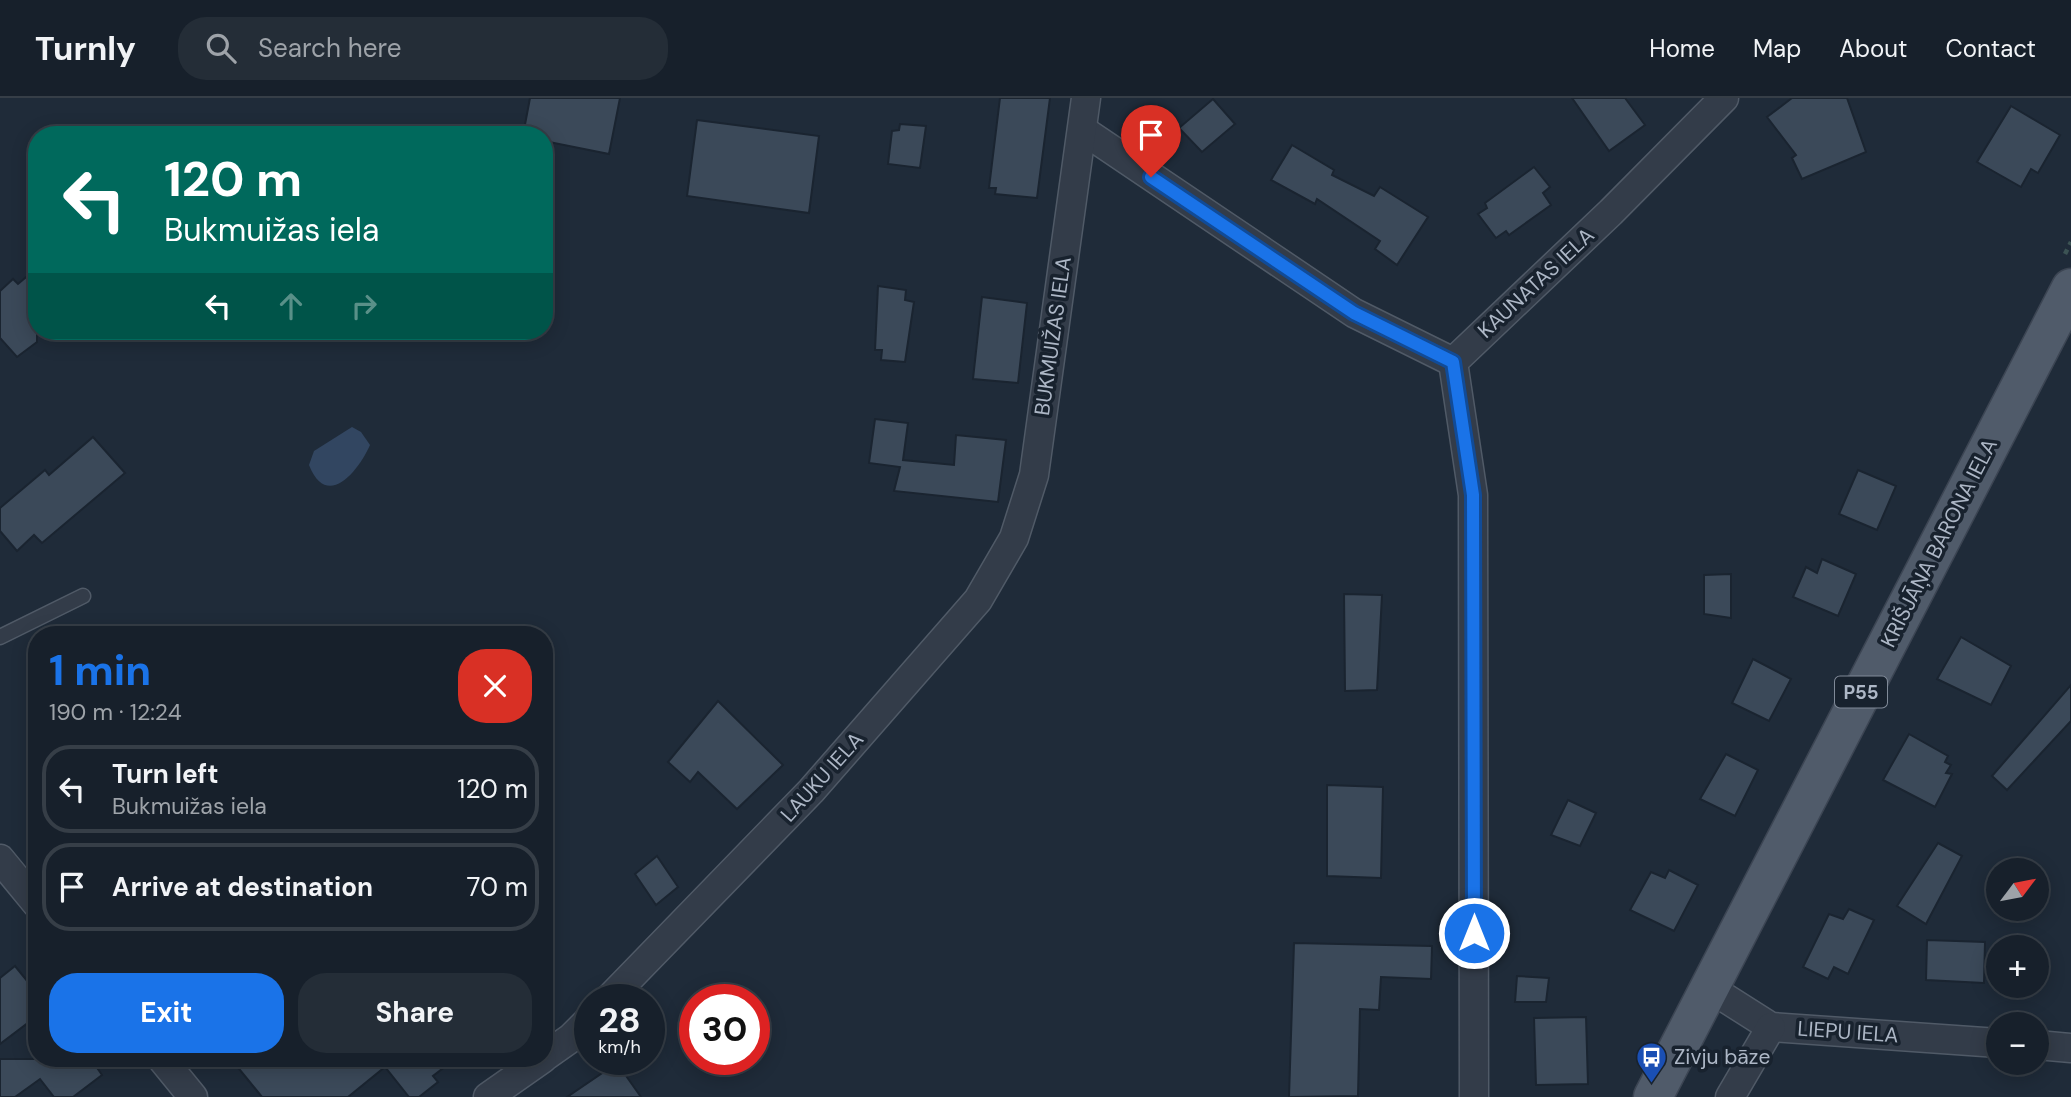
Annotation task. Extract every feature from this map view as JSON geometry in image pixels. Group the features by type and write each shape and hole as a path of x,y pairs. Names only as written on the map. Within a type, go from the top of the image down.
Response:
{"main road":[{"name":"KRIŠJĀŅA BARONA IELA","path":"1653,1097 2071,288"}],"street":[{"name":"BUKMUIŽAS IELA","path":"1014,538 1034,475 1084,131 1086,98"},
{"name":"KAUNATAS IELA","path":"1453,362 1611,212 1724,98"},
{"path":"1084,131 1354,313 1453,362 1473,495 1474,1097"},
{"name":"LAUKU IELA","path":"624,984 811,791 978,600 1014,538"},
{"path":"0,859 28,893"},
{"name":"LIEPU IELA","path":"1708,987 1771,1027 1986,1042"},
{"path":"1730,1097 1771,1027"},
{"path":"553,1051 574,1035"},
{"path":"2049,1046 2071,1048"},
{"path":"169,1067 193,1097"},
{"path":"488,1097 530,1067"}],"lane":[{"path":"0,637 83,596"}],"water":[{"path":"352,427 361,432 370,445 358,465 342,482 325,485 316,478 309,465 314,451"}],"building":[{"path":"530,98 620,98 609,154 553,143 553,126 525,126"},
{"path":"1000,98 1050,98 1037,198 995,194 996,188 989,188"},
{"path":"1572,98 1625,98 1645,125 1609,151"},
{"path":"1792,98 1847,98 1866,152 1802,179 1792,158 1796,155 1767,117"},
{"path":"1213,99 1235,124 1202,152 1179,128"},
{"path":"2011,106 2060,135 2038,173 2031,169 2021,187 1977,162"},
{"path":"697,120 819,136 809,213 687,196"},
{"path":"900,124 926,126 920,168 888,164 892,131 899,130"},
{"path":"1292,145 1334,170 1332,175 1374,196 1380,187 1428,217 1397,265 1375,249 1380,241 1317,199 1315,204 1271,180"},
{"path":"1534,167 1550,187 1543,193 1551,205 1509,235 1506,231 1496,238 1478,214 1487,208 1485,203"},
{"path":"28,276 28,340 37,342 17,357 0,338 0,291 13,279 18,284"},
{"path":"878,286 906,290 905,300 914,302 905,362 881,360 882,350 875,350"},
{"path":"982,297 1027,303 1018,383 973,379"},
{"path":"875,419 908,423 903,460 954,465 956,435 1006,440 998,502 894,491 900,467 869,463"},
{"path":"93,437 125,473 42,543 34,535 17,551 0,531 0,508 45,470 49,475"},
{"path":"1858,470 1896,486 1877,530 1839,514"},
{"path":"1822,559 1856,574 1838,616 1793,597 1806,567 1817,573"},
{"path":"1731,574 1731,618 1704,614 1704,575"},
{"path":"1344,594 1382,595 1377,690 1345,691"},
{"path":"1961,637 2011,666 1991,705 1937,679"},
{"path":"1753,659 1791,679 1769,721 1732,703"},
{"path":"2071,685 2071,721 2007,790 1992,776"},
{"path":"718,701 783,765 737,809 698,772 690,782 668,762"},
{"path":"1909,734 1948,756 1945,762 1951,765 1946,773 1952,774 1935,807 1883,780"},
{"path":"1726,754 1758,770 1735,816 1700,799"},
{"path":"1327,785 1383,787 1381,878 1327,876"},
{"path":"1568,800 1596,813 1580,846 1551,835"},
{"path":"1938,843 1962,856 1926,924 1897,906"},
{"path":"657,856 678,887 656,905 635,874"},
{"path":"1669,870 1698,885 1674,931 1630,910 1651,872 1665,878"},
{"path":"1849,909 1874,920 1848,974 1834,967 1828,979 1803,967 1829,914 1843,919"},
{"path":"1927,940 1985,942 1984,983 1926,980"},
{"path":"1294,943 1432,946 1431,979 1381,977 1379,1010 1360,1009 1358,1096 1289,1097"},
{"path":"15,966 28,982 28,1023 0,1044 0,978"},
{"path":"1517,976 1549,978 1546,1002 1515,1002"},
{"path":"1586,1017 1588,1084 1536,1085 1534,1018"},
{"path":"0,1059 28,1059 28,1067 96,1067 102,1075 73,1097 54,1097 40,1079 15,1097 0,1097"},
{"path":"238,1067 385,1067 348,1097 262,1097"},
{"path":"385,1067 445,1067 433,1076 438,1082 419,1097 409,1097"},
{"path":"599,1075 625,1075 641,1097 567,1097"}],"place":[{"name":"Zivju bāze","path":"1651,1084"}],"route":[{"path":"1151,177 1354,313 1453,362 1473,495 1474,933"}]}
